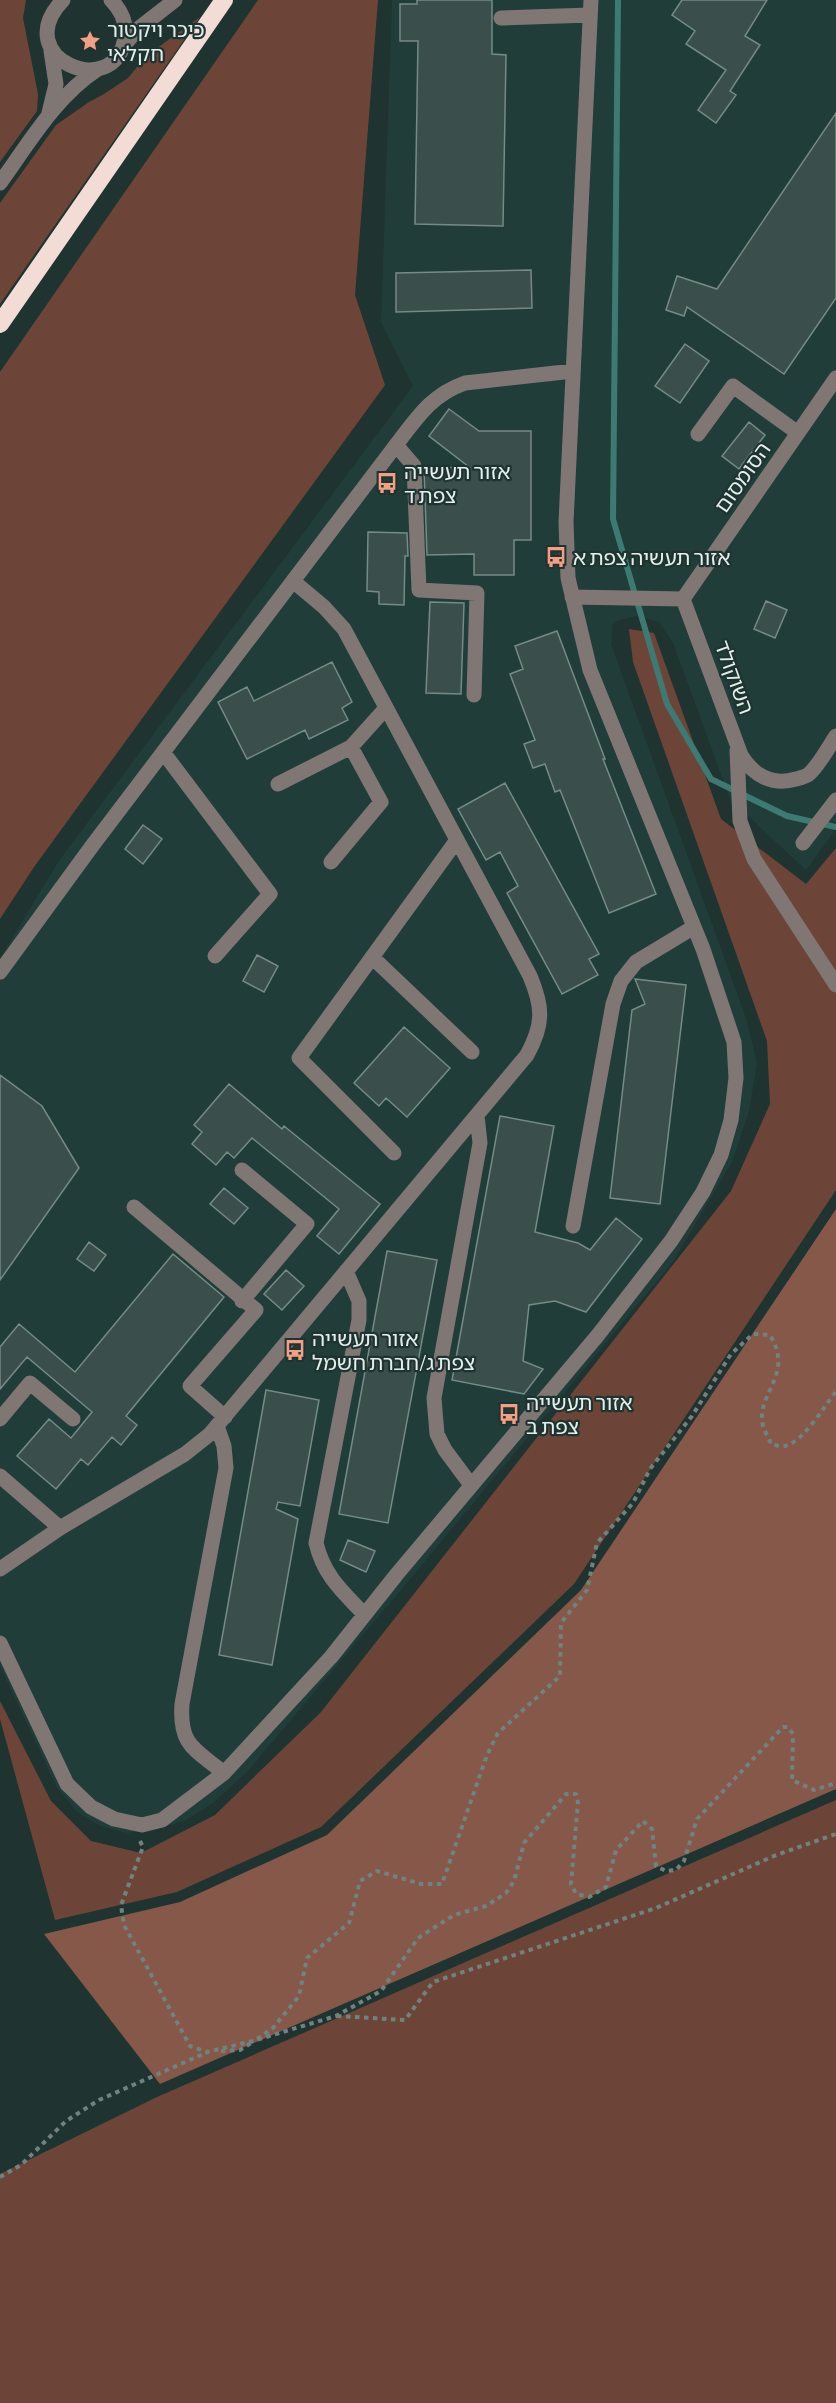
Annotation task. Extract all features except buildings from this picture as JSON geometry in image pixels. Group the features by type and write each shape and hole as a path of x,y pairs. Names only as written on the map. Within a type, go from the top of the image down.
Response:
{"highway":[{"path":"0,324 224,0"}],"street":[{"path":"112,0 124,19 124,42 119,53"},
{"path":"0,183 47,118 73,88 106,65 138,29 175,0"},
{"path":"47,118 53,103 56,84 55,63 48,40 49,19 58,3"},
{"path":"0,1643 67,1784 91,1807 114,1819 142,1825 162,1820 224,1773 330,1657 598,1335 671,1241 704,1192 722,1155 731,1120 736,1078 734,1042 721,998 694,927 590,669 568,578 566,522 591,7 501,18"},
{"path":"48,40 53,52 62,62 73,68 98,69"},
{"path":"0,972 163,752 396,445 435,398 450,388 465,384 573,372"},
{"name":"הסומסום","path":"684,599 836,378"},
{"path":"698,434 733,386 798,433"},
{"path":"396,445 414,466 419,590 477,593 474,695"},
{"path":"0,1569 60,1528 185,1454 210,1434 527,1055 538,1036 540,1000 530,976 344,629 324,607 293,581"},
{"path":"572,597 684,599"},
{"name":"השוקולד","path":"684,599 737,744 748,767 761,777 783,781 808,775 835,739"},
{"path":"278,784 351,747 386,708"},
{"path":"737,744 740,821 754,859 836,985"},
{"path":"331,862 381,802 351,747"},
{"path":"163,752 270,894 214,956"},
{"path":"803,843 836,800"},
{"path":"394,1153 299,1058 457,840"},
{"path":"573,1226 613,1004 621,981 636,962 694,927"},
{"path":"372,957 472,1052"},
{"path":"471,1485 436,1434 434,1398 480,1143 477,1115"},
{"path":"242,1170 307,1224 242,1301"},
{"path":"134,1207 242,1301 256,1310 190,1386 221,1421 226,1468 182,1704 181,1724 186,1741 224,1773"},
{"path":"346,1271 359,1301 359,1320 316,1543 320,1562 332,1581 364,1614"},
{"path":"0,1419 30,1383 73,1419"},
{"path":"0,1476 60,1528"}],"path":[{"path":"253,2042 273,2028 298,1996 307,1958 349,1923 360,1881 377,1871 421,1884 442,1884 487,1755 498,1733 560,1676 561,1623 587,1590 597,1543 633,1503 650,1470 692,1416 731,1354 753,1334 770,1335 778,1349 780,1362 764,1409 763,1425 771,1444 784,1447 794,1442 812,1424 836,1391"},
{"path":"0,2177 21,2165 66,2121 99,2100 207,2052 253,2042 336,2016 381,1991 418,1938 454,1915 486,1906 506,1893 514,1881 524,1843 566,1794 576,1794 578,1802 571,1884 576,1894 589,1897 606,1887 616,1850 643,1821 652,1829 656,1866 666,1871 676,1870 684,1862 697,1818 783,1727 788,1727 793,1734 792,1780 814,1790 836,1783"},
{"path":"336,2016 405,2020 433,1982 656,1908 774,1856 836,1834"},
{"path":"138,1838 142,1847 121,1905 124,1925 190,2046 207,2052"}],"shaded area":[{"path":"0,0 26,0 23,18 38,94 37,111 0,162"},
{"path":"258,0 378,0 355,295 385,385 34,867 0,919 0,372"},
{"path":"392,0 836,0 836,829 806,870 730,799 673,643 659,622 637,616 613,624 611,644 746,1018 757,1063 749,1111 732,1162 673,1262 247,1772 213,1803 186,1820 158,1829 127,1833 100,1826 76,1811 56,1786 0,1666 0,958 58,862 413,386 381,322"},
{"path":"200,17 0,304 0,203 56,125 128,78 146,56"},
{"path":"629,629 654,633 721,819 806,884 836,848 836,1190 574,1584 321,1827 177,1892 55,1920 0,1719 0,1701 51,1801 91,1841 141,1853 215,1815 321,1712 731,1191 770,1104 767,1041 633,662"},
{"path":"836,1209 836,1789 160,2084 44,1934 180,1902 327,1835 581,1590"},
{"path":"836,1800 836,2403 0,2403 0,2174 157,2097"}],"waterway":[{"path":"618,0 613,519 667,704 711,779 787,816 836,827"}],"place":[{"name":"כיכר ויקטור חקלאי","path":"90,41"},
{"name":"אזור תעשייה צפת ד","path":"387,483"},
{"name":"אזור תעשיה צפת א","path":"556,557"},
{"name":"אזור תעשייה צפת ג/חברת חשמל","path":"295,1350"},
{"name":"אזור תעשייה צפת ב","path":"509,1414"}]}
